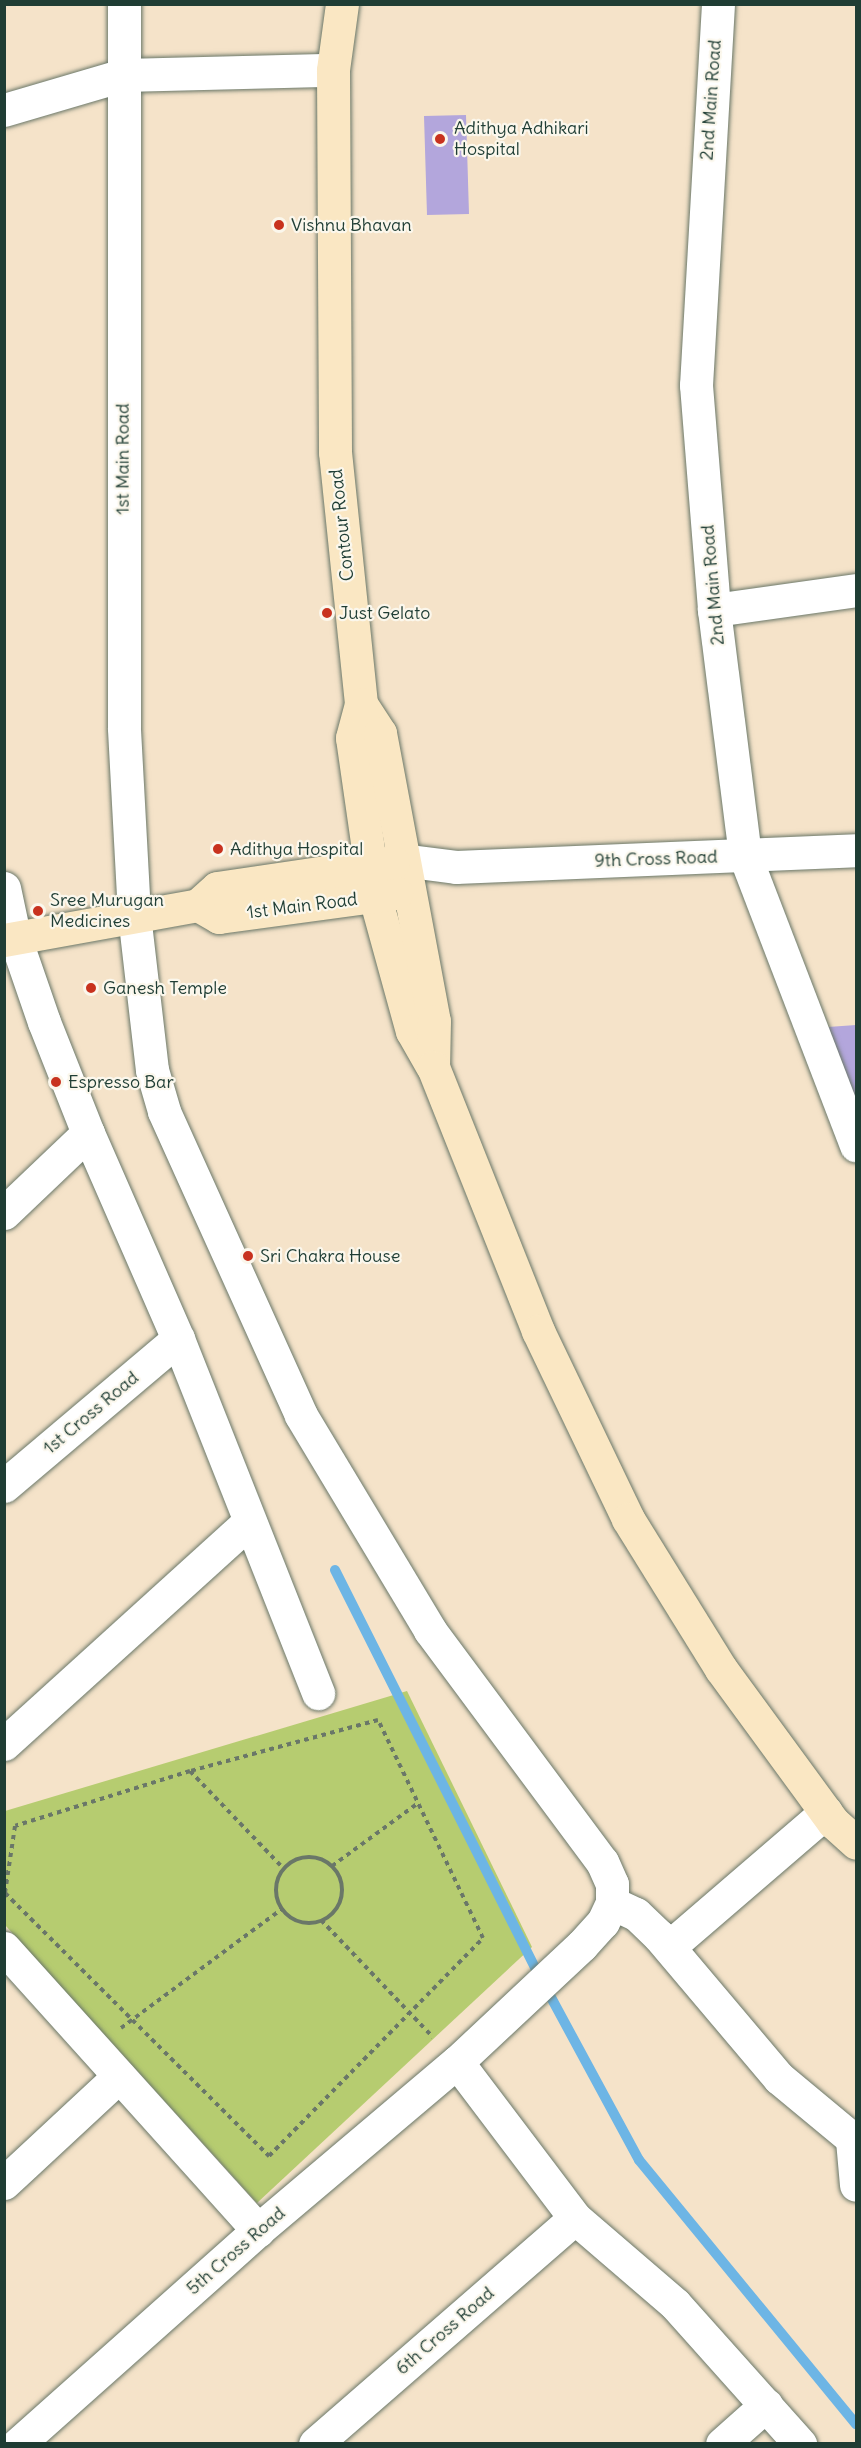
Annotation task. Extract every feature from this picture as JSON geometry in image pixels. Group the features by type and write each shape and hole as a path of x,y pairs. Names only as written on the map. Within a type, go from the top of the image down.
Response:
{"main road":[{"name":"Contour Road","path":"342,4 333,70 335,452 361,704 352,738 373,882 412,1031 433,1067"},
{"path":"361,704 380,733 434,1021 433,1067 538,1331 628,1519 721,1669 826,1812 856,1843"},
{"name":"1st Main Road","path":"9,937 134,914 198,905 219,917 405,875"}],"street":[{"name":"1st Main Road","path":"124,4 124,727 134,914"},
{"name":"2nd Main Road","path":"718,4 696,385 714,610 745,856 856,1145"},
{"path":"4,110 123,75 333,70"},
{"path":"714,610 856,590"},
{"name":"9th Cross Road","path":"405,875 456,867 856,850"},
{"path":"4,888 9,937 88,1133 178,1340 248,1523 318,1693"},
{"path":"134,914 146,1038 164,1110 301,1415 430,1630 602,1862 612,1884 612,1903 636,1914 669,1947 778,2078 854,2141 856,2185"},
{"path":"4,1213 88,1133"},
{"name":"1st Cross Road","path":"4,1486 178,1340"},
{"path":"4,1744 248,1523"},
{"path":"669,1947 826,1812"},
{"name":"5th Cross Road","path":"18,2444 258,2230 457,2062 582,1944 603,1922 612,1903"},
{"path":"4,1948 258,2230"},
{"path":"457,2062 575,2218 675,2304 800,2444"},
{"path":"4,2182 119,2076"},
{"name":"6th Cross Road","path":"315,2444 575,2218"},
{"path":"722,2444 766,2405"}],"path":[{"path":"378,1720 483,1938 268,2156 5,1893 15,1826 190,1771 378,1720"},
{"path":"190,1771 284,1869"},
{"path":"332,1866 418,1803"},
{"path":"301,1857 320,1859 332,1866 341,1885 341,1896 337,1906 321,1920 300,1922 282,1909 276,1889 284,1869 301,1857"},
{"path":"94,2048 282,1909"},
{"path":"321,1920 411,2011"}],"green space":[{"path":"407,1691 532,1947 257,2203 5,1925 5,1811"}],"building":[{"path":"466,115 469,214 427,215 424,116"},
{"path":"856,1025 856,1122 828,1027"}],"waterway":[{"path":"335,1570 540,1977 639,2160 856,2424"}],"place":[{"name":"Adithya Adhikari Hospital","path":"440,139"},
{"name":"Vishnu Bhavan","path":"279,225"},
{"name":"Just Gelato","path":"327,613"},
{"name":"Adithya Hospital","path":"218,849"},
{"name":"Sree Murugan Medicines","path":"38,911"},
{"name":"Ganesh Temple","path":"91,988"},
{"name":"Espresso Bar","path":"56,1082"},
{"name":"Sri Chakra House","path":"248,1256"}]}
